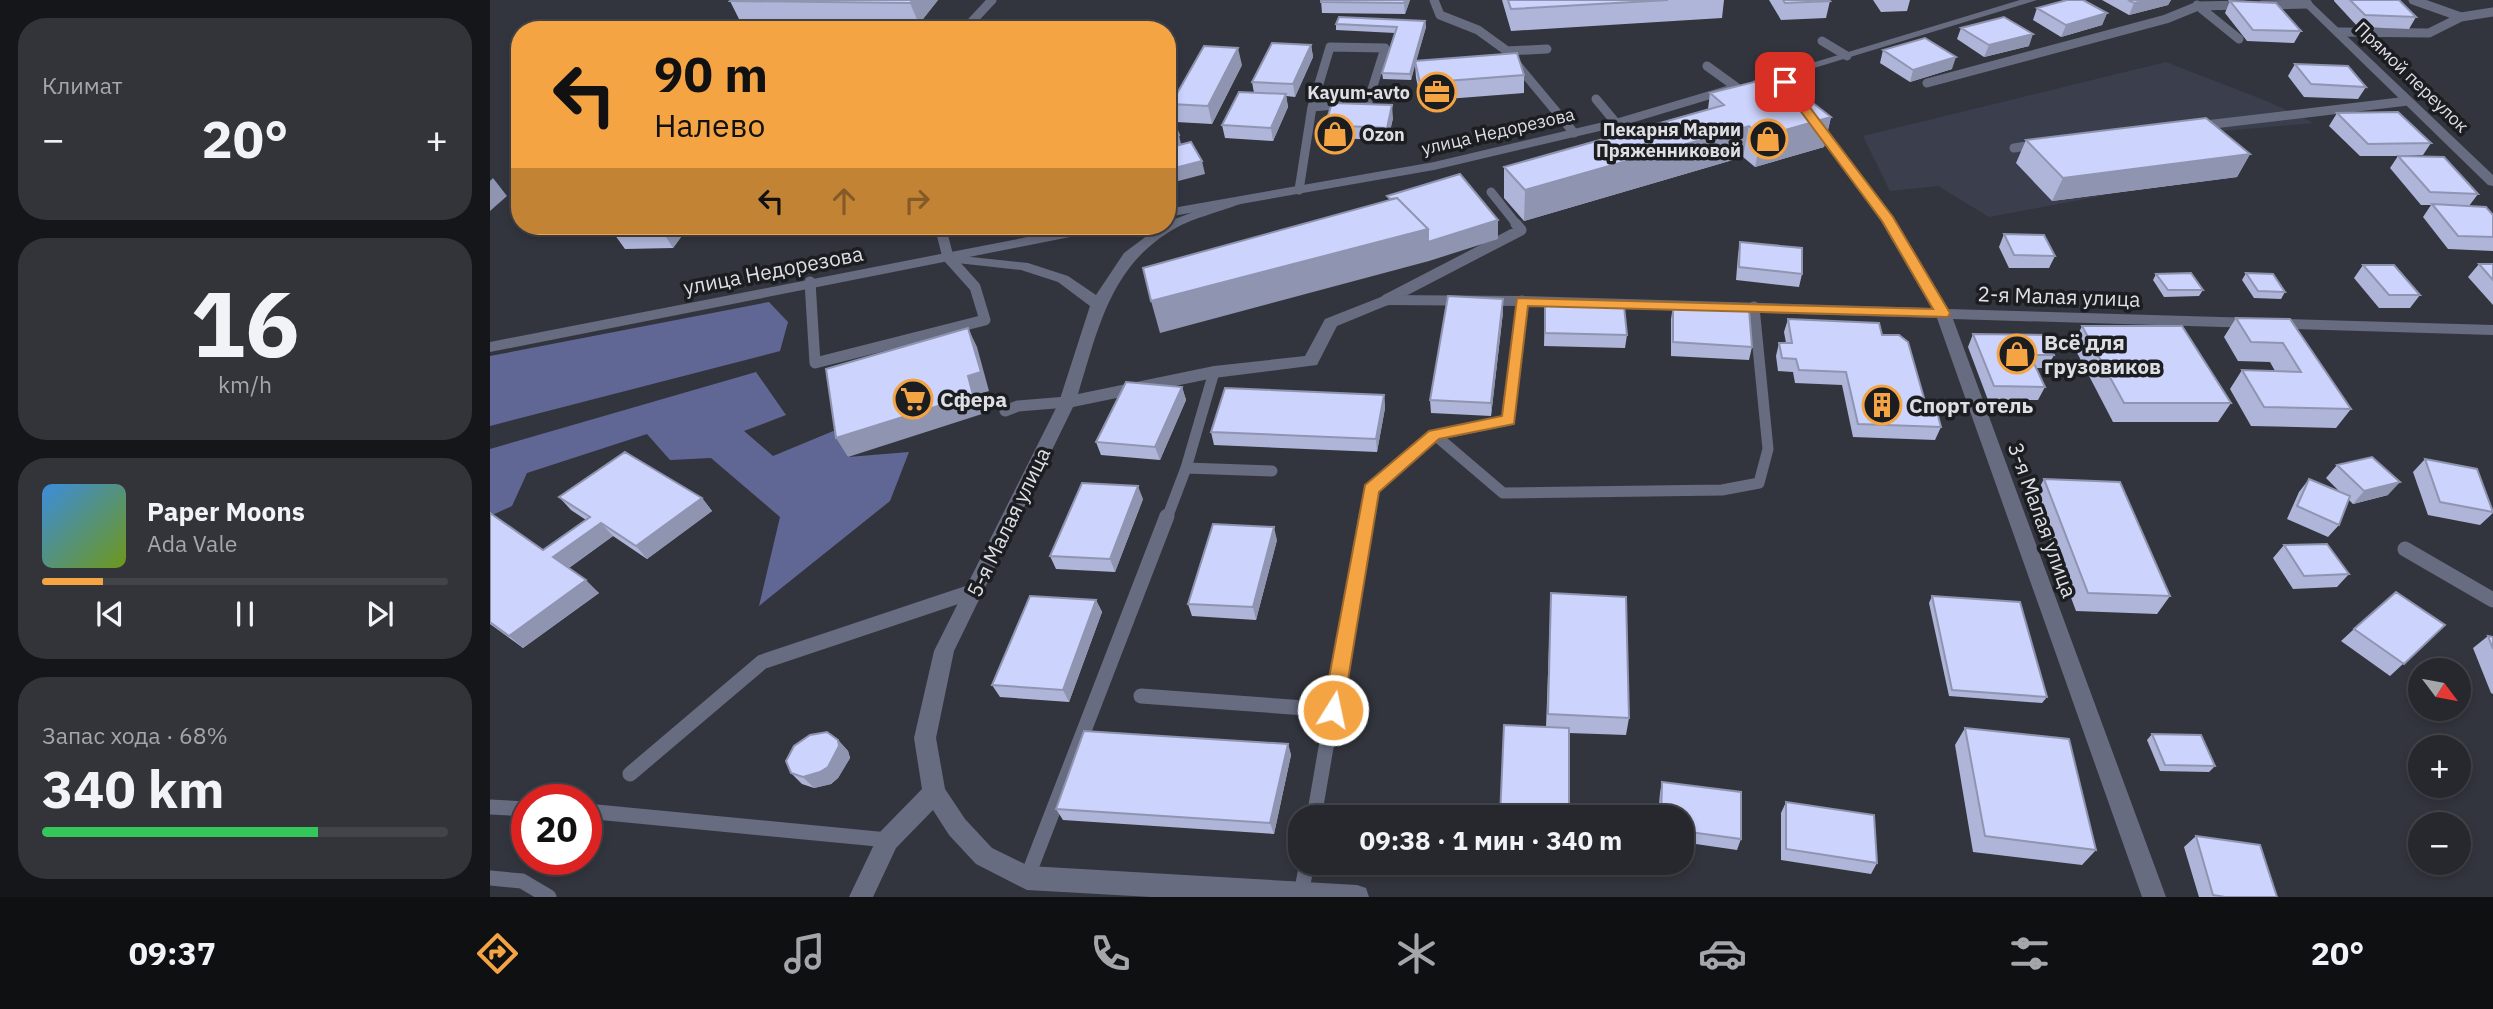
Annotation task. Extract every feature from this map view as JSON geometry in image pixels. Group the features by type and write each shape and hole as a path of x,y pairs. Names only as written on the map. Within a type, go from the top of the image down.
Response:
{"street":[{"name":"улица Недорезова","path":"1176,212 1434,166 1574,134 1736,87 1785,83 1847,55 2032,0"},
{"name":"Прямой переулок","path":"2305,2 2493,182"},
{"name":"3-я Малая улица","path":"1803,106 1888,220 1943,313 2154,897"},
{"name":"5-я Малая улица","path":"1176,223 1237,200"},
{"name":"улица Недорезова","path":"490,347 1059,235"},
{"name":"5-я Малая улица","path":"934,793 925,738 944,651 1067,402 1098,304 1129,256 1157,235"},
{"path":"948,257 1023,265 1063,279 1098,304"},
{"name":"2-я Малая улица","path":"1067,402 1214,372 1311,360 1331,323 1385,300 1754,307 2493,330"},
{"path":"860,897 888,840 934,793 957,827 984,856 1027,878 1357,897"}],"lane":[{"path":"972,21 992,0"},
{"path":"1434,0 1440,15 1478,30 1507,51 1574,134"},
{"path":"2413,0 2461,17"},
{"path":"1927,83 2166,19 2195,3 2305,2"},
{"path":"2195,3 2239,39"},
{"path":"2337,33 2429,33 2461,17 2493,12"},
{"path":"1822,41 1847,55"},
{"path":"1299,190 1312,107 1329,47 1385,48 1368,102 1312,107"},
{"path":"1507,51 1547,49"},
{"path":"1707,66 1736,87"},
{"path":"1595,99 1616,123"},
{"path":"2191,127 2408,101"},
{"path":"2014,148 2054,143"},
{"path":"1385,300 1521,230 1492,192"},
{"path":"810,282 815,363 985,320 975,287 948,257 942,235"},
{"path":"1316,805 1371,489 1435,435 1509,420 1522,301"},
{"path":"1435,435 1503,494 1722,490 1759,482 1768,449 1754,307"},
{"path":"1027,878 1186,468 1214,372"},
{"path":"1005,411 1018,406 1067,402"},
{"path":"1186,468 1272,471"},
{"path":"2405,549 2493,600"},
{"path":"630,775 762,662 974,591"},
{"path":"1141,696 1333,710"},
{"path":"490,807 511,808"},
{"path":"602,813 888,840"},
{"path":"1301,894 1305,875"},
{"path":"490,878 502,876 535,884 549,897"}],"shaded area":[{"path":"2166,62 2269,102 2314,123 2202,133 2228,172 1989,217 1938,186 1890,191 1863,136"},
{"path":"769,302 788,322 780,351 490,426 490,356"},
{"path":"756,372 786,415 744,431 773,456 843,427 848,457 909,452 890,501 759,606 780,517 711,458 670,460 647,434 527,473 512,506 490,516 490,449"}],"building":[{"path":"731,0 913,0 910,3"},
{"path":"1321,0 1405,0 1404,3"},
{"path":"1508,0 1668,0 1511,9"},
{"path":"1783,0 1829,0 1830,1 1785,3"},
{"path":"2067,0 2083,0 2107,13 2066,25 2037,8"},
{"path":"2350,0 2399,0 2416,17 2365,15"},
{"path":"2230,1 2276,3 2301,31 2253,30"},
{"path":"1339,17 1425,21 1410,74 1382,73 1397,27 1336,24"},
{"path":"2004,17 2033,34 1989,45 1961,28"},
{"path":"1925,38 1956,57 1913,70 1883,50"},
{"path":"1272,43 1311,45 1293,84 1252,82"},
{"path":"1204,46 1238,48 1208,106 1176,104 1176,95"},
{"path":"1517,53 1524,75 1420,83 1415,61"},
{"path":"2295,64 2348,66 2366,87 2311,84"},
{"path":"1778,76 1831,117 1761,137 1749,126 1525,190 1504,167 1724,105 1710,93"},
{"path":"1239,92 1286,94 1271,128 1222,125"},
{"path":"1332,103 1392,105 1387,128 1325,125"},
{"path":"2398,112 2431,143 2368,144 2337,113"},
{"path":"2206,118 2250,154 2063,178 2026,140"},
{"path":"1191,142 1202,161 1176,168 1176,146"},
{"path":"2398,156 2444,157 2478,194 2430,192"},
{"path":"1460,174 1498,220 1428,242 1428,229 1397,198 1390,199 1387,196"},
{"path":"1397,198 1428,229 1151,301 1143,268"},
{"path":"2432,204 2486,207 2493,215 2493,237 2458,236"},
{"path":"2004,234 2044,235 2055,256 2014,255"},
{"path":"1740,242 1802,248 1802,274 1739,267"},
{"path":"2479,264 2493,264 2493,280"},
{"path":"2363,265 2394,265 2420,295 2389,295"},
{"path":"2191,273 2203,290 2168,290 2156,274"},
{"path":"2246,273 2273,274 2285,292 2258,291"},
{"path":"1448,296 1503,299 1491,403 1430,400"},
{"path":"1545,305 1624,306 1627,335 1545,333"},
{"path":"1673,306 1749,310 1752,347 1673,342"},
{"path":"2236,318 2290,319 2351,409 2264,407 2242,370 2301,372 2283,343 2251,342"},
{"name":"Спорт отель","path":"1788,319 1879,323 1882,335 1899,335 1908,342 1928,412 1937,412 1941,427 1858,424 1846,372 1799,370 1796,359 1782,358 1779,343 1792,343"},
{"path":"2082,326 2182,326 2231,403 2124,403"},
{"path":"968,328 981,372 968,376 973,395 836,438 826,369"},
{"path":"1973,334 2045,335 2054,355 2030,355 2045,387 1994,386"},
{"path":"1126,382 1182,387 1155,447 1096,442"},
{"path":"1225,388 1384,395 1376,439 1211,432"},
{"path":"625,452 702,498 636,546 601,523 553,557 586,580 509,636 490,622 490,513 543,550 590,517 559,497"},
{"path":"2372,457 2400,482 2364,491 2337,465"},
{"path":"2425,459 2477,469 2493,512 2440,502"},
{"path":"2044,479 2120,482 2170,596 2088,593"},
{"path":"2309,479 2350,496 2339,525 2297,506"},
{"path":"1082,483 1138,486 1110,559 1050,556"},
{"path":"1213,524 1274,527 1253,607 1188,604"},
{"path":"2327,544 2349,574 2304,576 2284,545"},
{"path":"2396,592 2445,625 2404,664 2354,629"},
{"path":"1551,593 1626,597 1629,718 1548,714"},
{"path":"1030,596 1096,600 1063,690 992,685"},
{"path":"1932,596 2020,602 2047,697 1952,690"},
{"path":"1504,725 1569,728 1569,805 1501,805"},
{"path":"1965,728 2069,739 2096,850 1985,836"},
{"path":"1084,731 1288,744 1270,823 1056,809"},
{"path":"827,732 838,740 839,746 828,767 803,777 791,773 786,761 794,746 810,735"},
{"path":"2152,734 2201,735 2215,766 2165,765"},
{"path":"1662,782 1741,792 1741,839 1694,833 1694,805 1661,805"},
{"path":"1786,802 1874,815 1877,863 1786,849"},
{"path":"2196,836 2260,845 2277,897 2213,895"}],"place":[{"name":"Kayum-avto","path":"1437,92"},
{"name":"Ozon","path":"1335,134"},
{"name":"Пекарня Марии Пряженниковой","path":"1768,139"},
{"name":"Всё для грузовиков","path":"2017,354"},
{"name":"Сфера","path":"913,399"},
{"name":"Спорт отель","path":"1882,405"}],"route":[{"path":"1333,710 1371,489 1435,435 1509,420 1522,301 1943,313 1888,220 1785,82"}]}
